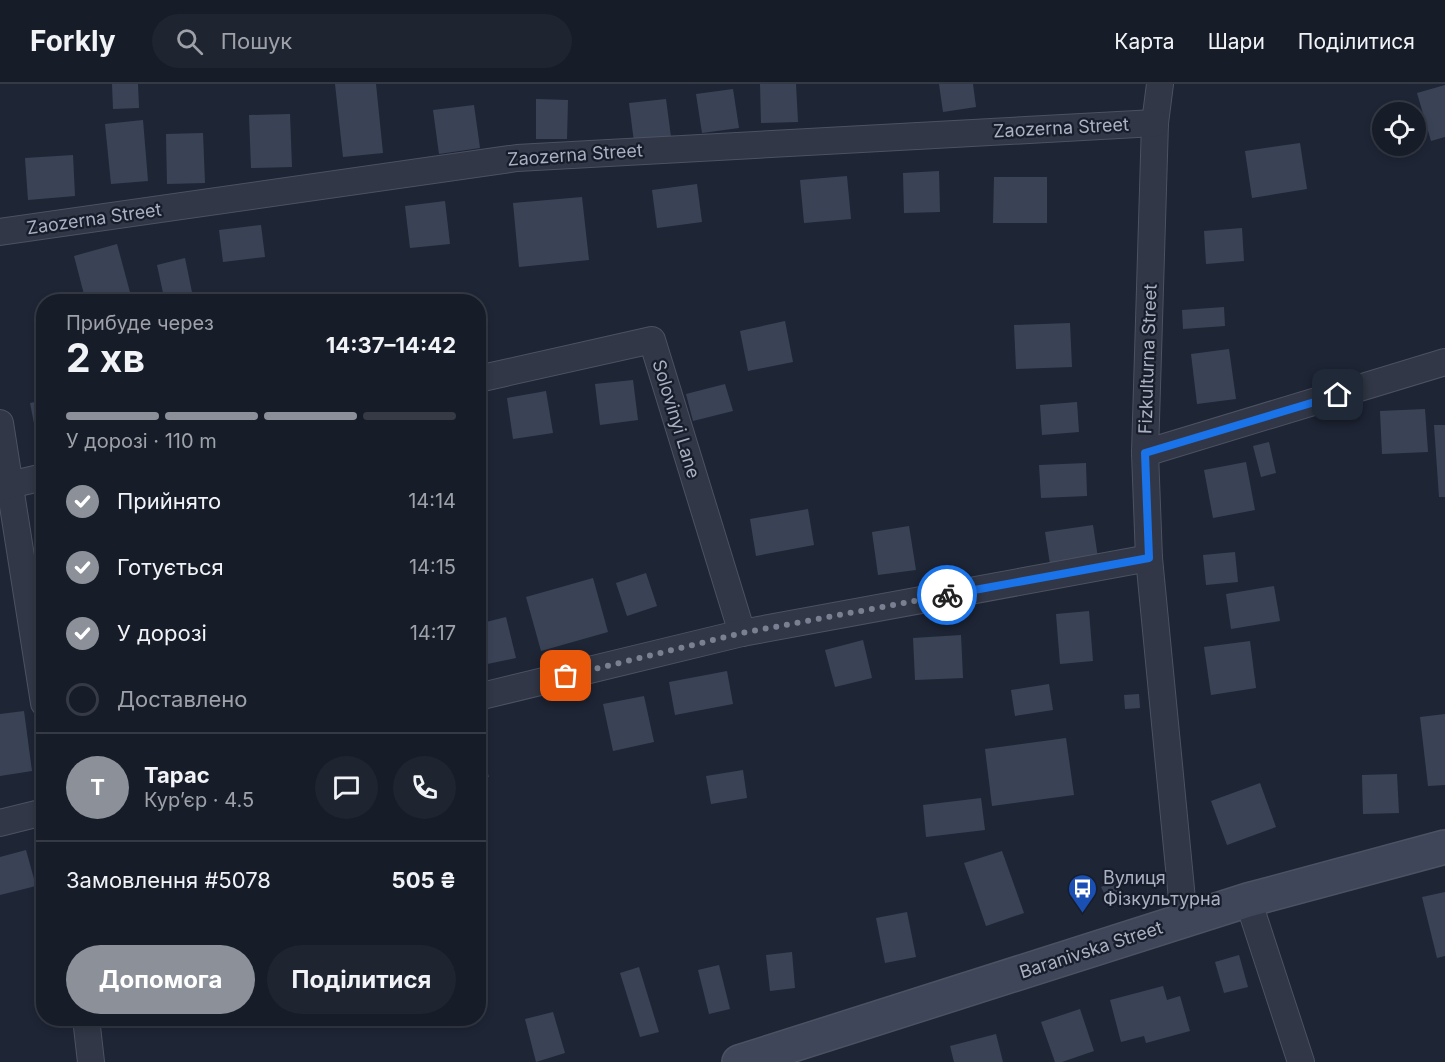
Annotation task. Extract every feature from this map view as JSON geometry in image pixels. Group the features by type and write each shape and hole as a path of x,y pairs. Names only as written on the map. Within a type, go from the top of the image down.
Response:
{"main road":[{"name":"Baranivska Street","path":"739,1062 1248,900 1445,847"}],"street":[{"name":"Fizkulturna Street","path":"1160,84 1155,123 1145,453 1149,558 1184,920"},
{"name":"Zaozerna Street","path":"0,232 517,158 1155,123"},
{"name":"Solovinyi Lane","path":"486,377 652,340 742,633"},
{"path":"1145,453 1445,362"},
{"path":"0,423 5,486 36,658"},
{"path":"5,486 36,479"},
{"path":"486,695 742,633 1149,558"},
{"path":"0,823 36,814"},
{"path":"1248,900 1301,1062"},
{"path":"87,1026 91,1062"}],"building":[{"path":"112,84 138,84 139,108 113,109"},
{"path":"335,84 376,84 383,153 343,157"},
{"path":"760,84 796,84 798,122 761,123"},
{"path":"939,84 973,84 976,107 943,112"},
{"path":"1445,85 1445,137 1431,141 1426,124 1426,102 1420,102 1417,93"},
{"path":"733,89 739,128 702,133 696,94"},
{"path":"536,99 568,100 567,139 536,139"},
{"path":"666,99 671,137 634,142 629,103"},
{"path":"474,105 480,148 439,154 433,110"},
{"path":"290,114 292,167 251,168 249,115"},
{"path":"143,120 148,181 111,184 105,124"},
{"path":"203,133 205,183 167,184 166,134"},
{"path":"1300,143 1307,189 1252,198 1245,151"},
{"path":"73,155 75,196 28,200 25,158"},
{"path":"939,171 940,212 904,213 903,173"},
{"path":"847,176 851,219 804,223 800,180"},
{"path":"994,177 1047,177 1047,223 993,223"},
{"path":"697,184 702,222 657,228 652,190"},
{"path":"582,197 589,260 519,267 513,203"},
{"path":"445,201 450,244 410,248 405,206"},
{"path":"261,225 265,257 223,262 219,230"},
{"path":"1242,228 1244,261 1206,264 1204,231"},
{"path":"117,244 130,294 84,294 74,256"},
{"path":"185,258 192,294 163,294 157,265"},
{"path":"1224,307 1225,326 1183,329 1182,310"},
{"path":"785,321 793,362 748,371 740,331"},
{"path":"1070,323 1072,367 1016,369 1014,325"},
{"path":"1229,349 1236,399 1197,404 1191,354"},
{"path":"633,380 638,420 600,425 595,384"},
{"path":"725,384 733,411 693,421 686,394"},
{"path":"546,391 553,433 513,439 507,398"},
{"path":"36,402 36,434 30,403"},
{"path":"1077,402 1079,432 1042,435 1040,405"},
{"path":"1425,409 1428,452 1382,454 1380,411"},
{"path":"1434,425 1445,425 1445,497 1439,497"},
{"path":"1269,442 1276,473 1261,477 1253,446"},
{"path":"1246,462 1255,510 1213,518 1204,470"},
{"path":"1086,463 1087,496 1041,498 1039,465"},
{"path":"808,509 814,545 756,556 750,519"},
{"path":"1093,525 1098,558 1050,564 1045,532"},
{"path":"909,526 916,570 878,575 872,532"},
{"path":"1235,552 1238,582 1206,585 1203,555"},
{"path":"646,573 657,606 627,616 616,583"},
{"path":"593,578 608,632 541,651 526,597"},
{"path":"1274,586 1280,621 1231,629 1226,594"},
{"path":"1089,611 1093,661 1060,664 1056,614"},
{"path":"506,617 516,658 486,664 486,622"},
{"path":"961,635 963,678 915,680 913,638"},
{"path":"863,640 872,678 835,687 825,650"},
{"path":"1250,641 1256,688 1211,695 1204,647"},
{"path":"727,671 733,704 675,715 669,682"},
{"path":"1049,684 1053,710 1015,716 1011,690"},
{"path":"1139,694 1140,708 1125,709 1124,695"},
{"path":"644,696 654,742 613,751 603,704"},
{"path":"24,711 32,771 0,776 0,714"},
{"path":"1445,714 1445,785 1428,786 1420,717"},
{"path":"1066,738 1074,795 992,806 985,749"},
{"path":"743,770 747,798 711,804 706,776"},
{"path":"1397,774 1399,813 1363,814 1362,775"},
{"path":"1260,783 1276,827 1227,845 1211,801"},
{"path":"981,798 985,830 926,837 923,805"},
{"path":"26,850 36,886 0,895 0,857"},
{"path":"1002,851 1024,913 986,926 964,863"},
{"path":"1114,881 1121,895 1108,901 1101,887"},
{"path":"1445,892 1445,956 1437,958 1422,897"},
{"path":"907,912 916,957 885,963 876,918"},
{"path":"792,952 795,988 770,991 766,955"},
{"path":"1239,955 1248,987 1224,993 1215,962"},
{"path":"719,965 730,1009 709,1014 698,970"},
{"path":"639,967 659,1032 640,1037 620,973"},
{"path":"1163,986 1167,1000 1180,996 1190,1031 1146,1043 1144,1036 1121,1042 1110,1000"},
{"path":"1080,1009 1094,1051 1062,1062 1055,1062 1041,1022"},
{"path":"553,1012 565,1053 536,1062 525,1019"},
{"path":"996,1034 1003,1062 954,1062 950,1046"}],"way so far":[{"path":"566,676 742,633 947,595"}],"place":[{"name":"Вулиця Фізкультурна","path":"1082,914"}],"route":[{"path":"947,595 1149,558 1145,453 1338,395"}]}
